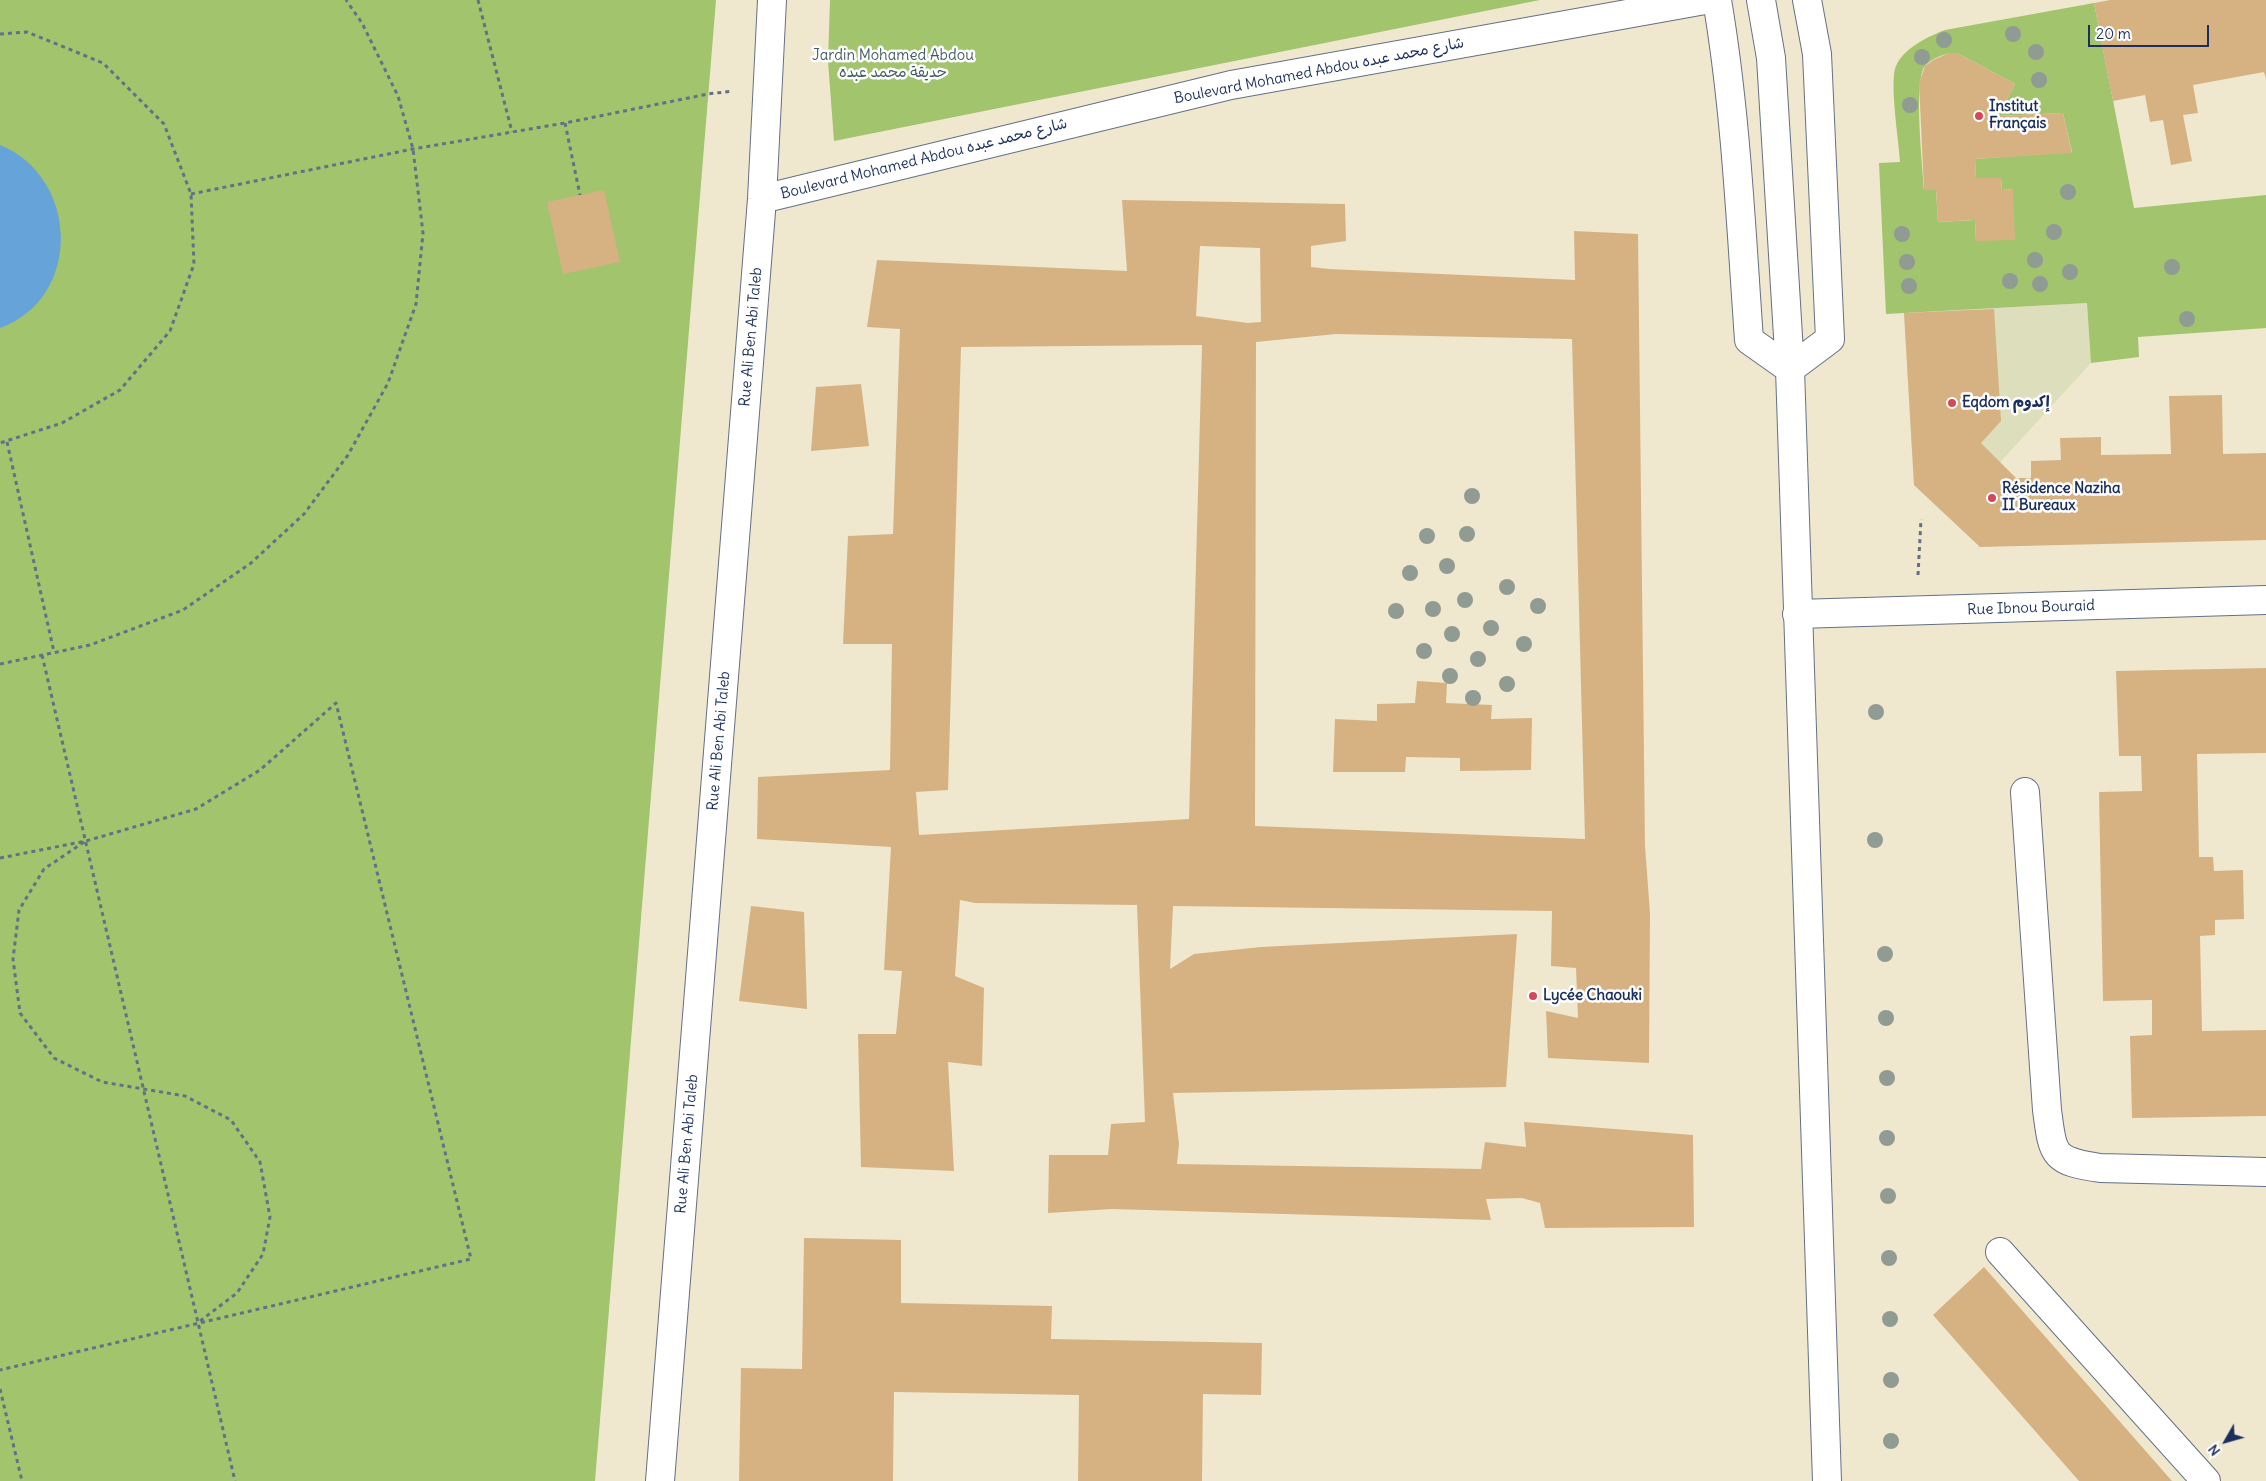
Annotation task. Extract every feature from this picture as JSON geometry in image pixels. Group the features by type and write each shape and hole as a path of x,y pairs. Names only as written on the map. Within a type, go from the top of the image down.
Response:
{"street":[{"name":"Rue Ali Ben Abi Taleb","path":"660,1481 762,199 772,0"},
{"name":"Boulevard Mohamed Abdou شارع محمد عبده","path":"762,199 1230,85 1705,0"},
{"path":"1717,0 1732,110 1749,340 1790,369"},
{"path":"1762,0 1771,58 1790,369 1827,1481"},
{"path":"1790,369 1830,339 1817,54 1807,0"},
{"name":"Rue Ibnou Bouraid","path":"1797,614 2266,600"},
{"path":"2025,792 2047,1110 2051,1140 2055,1151 2063,1159 2075,1164 2100,1168 2266,1172"},
{"path":"2000,1252 2206,1481"}],"path":[{"path":"0,664 90,644 183,610 251,563 304,514 348,455 388,383 416,304 423,233 413,149 398,96 362,23 346,0"},
{"path":"478,0 512,132"},
{"path":"0,34 27,32 103,63 164,124 191,194 194,264 170,331 120,390 62,424 0,443"},
{"path":"191,194 413,149 565,123 708,94 768,87"},
{"path":"565,123 580,195"},
{"path":"7,442 54,652"},
{"path":"1918,583 1921,519"},
{"path":"42,655 234,1481"},
{"path":"0,858 86,841 196,809 260,770 336,703 471,1259 0,1370"},
{"path":"86,841 44,869 19,910 13,959 20,1013 54,1058 102,1082 185,1096 230,1120 260,1162 270,1217 263,1254 237,1293 198,1323"},
{"path":"0,1389 22,1481"}],"shaded area":[{"path":"2087,303 2091,363 1949,518 1914,485 1904,313"}],"green space":[{"path":"0,0 716,0 595,1481 0,1481"},
{"name":"Jardin Mohamed Abdou حديقة محمد عبده","path":"830,0 1540,0 834,141 828,61"},
{"path":"2094,3 2134,208 2266,195 2266,328 2138,337 2139,357 2091,363 2087,303 1886,314 1879,163 1900,162 1894,98 1894,74 1896,66 1904,54 1924,40 1945,30","holes":["1949,53 1957,53 2015,84 1998,116 2063,113 2072,152 1975,159 1976,178 2001,178 2002,190 2012,189 1976,241 1975,220 1938,222 1936,190 1924,190 1919,106 1921,75 1925,66 1933,60"]}],"water":[{"path":"0,145 26,161 45,183 57,209 61,237 57,265 46,291 27,313 0,328"}],"building":[{"path":"2110,0 2266,0 2266,79 2264,72 2193,85 2198,113 2183,115 2192,161 2171,165 2163,120 2150,122 2145,95 2113,101 2094,3"},
{"path":"1949,53 1957,53 2015,84 1998,116 2063,113 2072,153 1975,159 1976,178 2001,178 2002,190 2013,189 2015,240 1976,241 1975,220 1938,222 1936,190 1924,190 1919,83 1925,66"},
{"path":"604,190 620,262 563,274 547,202"},
{"path":"1122,200 1345,204 1346,241 1311,246 1311,267 1329,269 1575,280 1574,231 1638,234 1645,846 1650,913 1649,1063 1548,1058 1546,1011 1578,1018 1576,968 1551,966 1552,911 1173,906 1170,969 1194,954 1261,947 1517,934 1506,1087 1173,1093 1179,1144 1177,1164 1481,1169 1485,1142 1526,1147 1524,1122 1693,1135 1694,1227 1545,1228 1540,1203 1522,1198 1486,1199 1491,1220 1112,1209 1048,1213 1049,1155 1108,1155 1111,1124 1145,1122 1137,905 975,903 960,900 955,976 984,988 982,1066 948,1062 954,1171 861,1167 858,1034 896,1034 902,971 884,970 891,847 757,839 758,777 890,770 892,644 843,644 848,536 893,534 900,329 867,327 877,260 1127,271","holes":["1200,246 1260,248 1261,322 1248,323 1196,316","1336,334 1572,339 1585,839 1255,826 1256,342","1202,345 1189,819 919,835 916,792 948,790 961,347"]},
{"path":"1994,309 2001,421 1981,443 2016,478 2031,478 2031,461 2061,460 2060,438 2101,437 2101,455 2171,454 2169,396 2222,395 2223,454 2266,453 2266,540 1980,547 1914,485 1904,313"},
{"path":"861,384 869,446 811,451 816,387"},
{"path":"2266,668 2266,753 2197,754 2199,857 2213,857 2214,871 2243,870 2244,919 2215,920 2215,935 2200,936 2202,1031 2266,1030 2266,1116 2132,1118 2130,1036 2152,1035 2152,1000 2103,1001 2099,792 2142,791 2141,756 2119,756 2116,671"},
{"path":"1417,681 1447,683 1446,703 1492,705 1491,719 1532,718 1531,770 1460,771 1460,758 1406,757 1405,772 1333,772 1335,719 1377,721 1377,704 1415,703"},
{"path":"751,906 804,912 807,1009 739,1001"},
{"path":"804,1238 901,1240 901,1303 1052,1306 1051,1339 1262,1343 1261,1395 1203,1394 1202,1481 1078,1481 1079,1395 894,1392 893,1481 739,1481 741,1368 802,1369"},
{"path":"1984,1267 2172,1481 2079,1481 1933,1315"}],"place":[{"name":"Institut Français","path":"1979,116"},
{"name":"Eqdom إكدوم","path":"1952,403"},
{"name":"Résidence Naziha II Bureaux","path":"1992,498"},
{"name":"Lycée Chaouki","path":"1533,996"}]}
